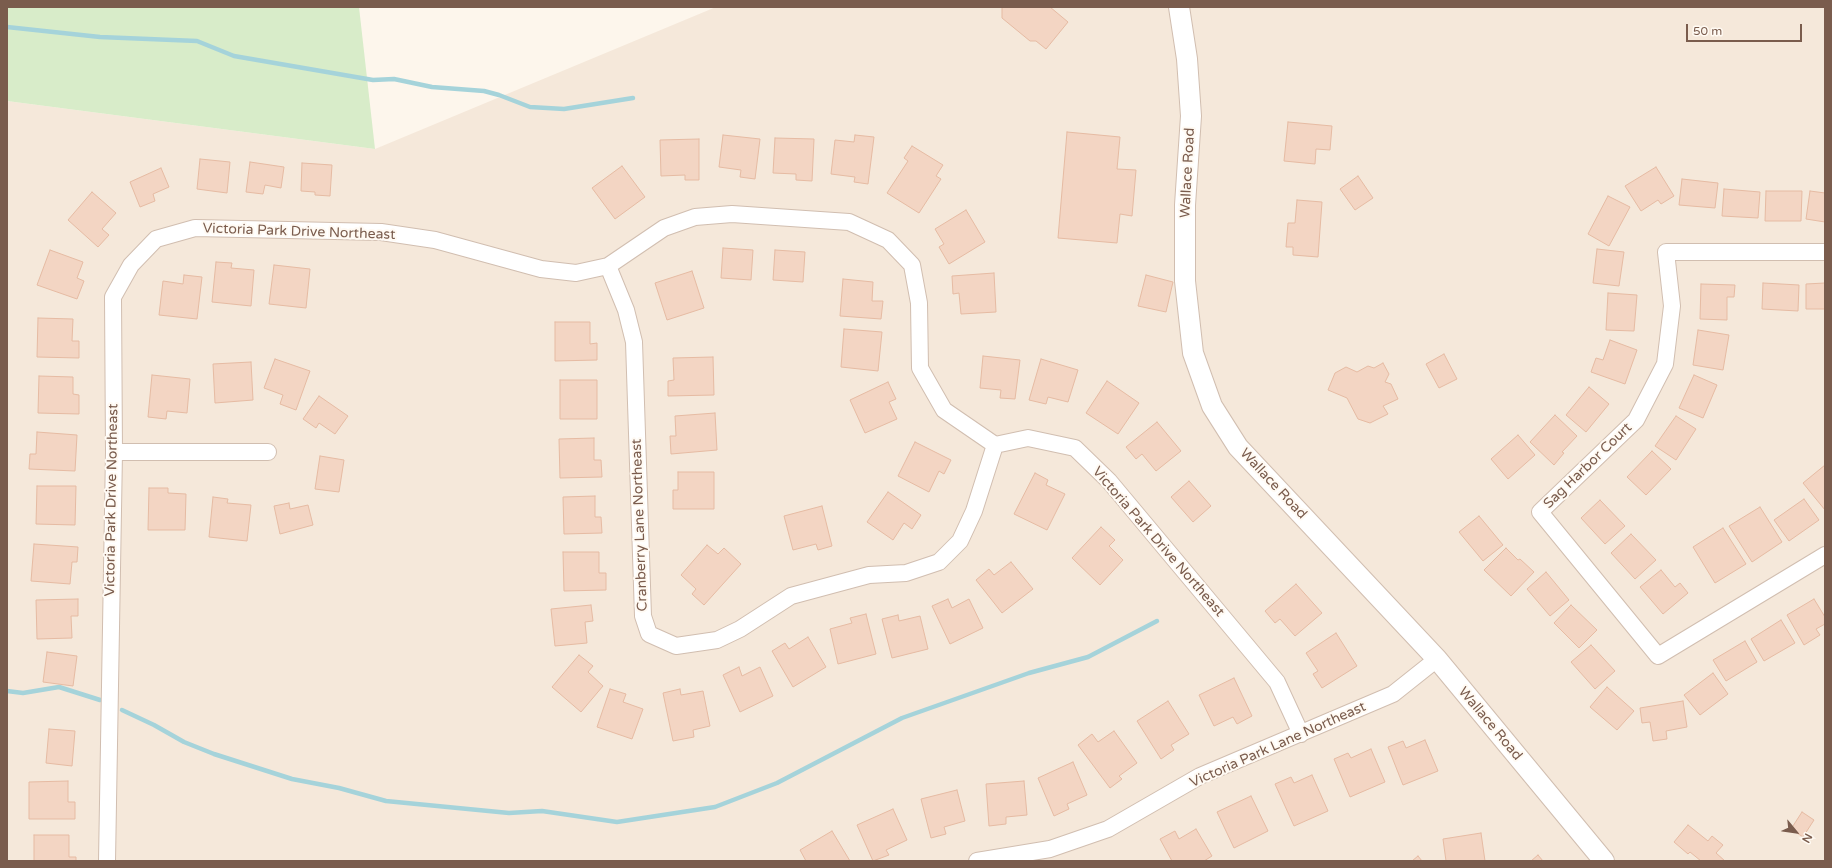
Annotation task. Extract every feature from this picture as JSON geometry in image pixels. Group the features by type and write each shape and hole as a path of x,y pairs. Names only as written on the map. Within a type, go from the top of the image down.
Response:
{"street":[{"name":"Wallace Road","path":"1179,7 1187,59 1191,116 1185,204 1186,281 1193,353 1212,406 1238,447 1437,660 1604,861"},
{"name":"Victoria Park Drive Northeast","path":"107,861 114,452 113,297 131,265 156,238 195,228 381,232 435,240 541,269 576,273 608,266 664,228 695,217 732,214 849,222 888,240 912,265 919,303 920,368 944,410 995,445 1028,438 1075,448 1104,475 1278,682 1301,734"},
{"name":"Sag Harbor Court","path":"1825,252 1666,252 1672,306 1665,364 1636,420 1540,512 1658,656 1825,555"},
{"name":"Cranberry Lane Northeast","path":"608,266 626,310 634,342 643,616 649,634 676,646 717,640 740,629 791,596 869,575 906,573 939,562 960,541 974,510 995,445"},
{"path":"114,452 268,452"},
{"name":"Victoria Park Lane Northeast","path":"977,861 1051,855 1108,829 1200,776 1393,694 1437,660"}],"shaded area":[{"path":"716,7 1825,7 1825,861 7,861 7,101 375,149"}],"green space":[{"path":"7,7 359,7 375,149 7,101"}],"building":[{"path":"1002,7 1050,7 1068,22 1046,49 1036,41 1030,41 1002,18"},
{"path":"1288,122 1332,126 1330,150 1316,149 1315,164 1284,161"},
{"path":"1067,132 1120,137 1117,169 1136,170 1132,216 1120,214 1117,243 1058,238"},
{"path":"723,135 760,139 755,179 740,177 741,170 719,167"},
{"path":"855,135 874,137 868,184 854,182 855,177 831,174 835,140 854,142"},
{"path":"775,138 814,139 812,181 796,180 796,174 773,173"},
{"path":"699,139 699,180 685,180 685,175 661,176 660,140"},
{"path":"912,146 943,165 936,176 941,179 919,213 887,193 908,161 904,158"},
{"path":"200,159 230,162 227,193 197,189"},
{"path":"250,162 284,167 281,188 265,185 263,194 246,192"},
{"path":"302,163 332,165 330,196 315,195 315,192 301,191"},
{"path":"622,166 645,197 615,219 592,188"},
{"path":"1656,167 1674,196 1661,204 1658,200 1641,211 1625,186"},
{"path":"161,168 169,187 153,194 155,201 140,207 130,182"},
{"path":"1358,176 1373,198 1355,210 1340,189"},
{"path":"1682,179 1718,183 1715,208 1679,205"},
{"path":"1724,189 1760,192 1758,218 1722,216"},
{"path":"1766,191 1802,191 1801,221 1765,221"},
{"path":"1810,191 1825,193 1825,222 1806,219"},
{"path":"92,192 116,213 102,229 109,235 98,247 68,220"},
{"path":"1608,196 1630,207 1609,246 1588,234"},
{"path":"1297,200 1322,202 1318,257 1293,255 1293,247 1286,247 1288,223 1295,223"},
{"path":"966,210 985,242 949,264 939,247 944,244 935,229"},
{"path":"723,248 753,250 751,280 721,278"},
{"path":"1597,249 1624,252 1619,286 1593,283"},
{"path":"50,250 83,262 77,278 84,281 77,299 37,285"},
{"path":"775,250 805,252 803,282 773,280"},
{"path":"216,262 232,263 231,268 254,270 251,306 212,302"},
{"path":"274,265 310,269 306,308 269,304"},
{"path":"692,271 704,308 667,320 655,283"},
{"path":"994,273 996,312 961,314 959,293 953,294 952,276"},
{"path":"184,275 202,277 197,319 159,315 163,281 183,284"},
{"path":"1146,275 1173,282 1166,312 1138,306"},
{"path":"843,279 873,282 872,301 883,301 881,319 840,316"},
{"path":"1763,283 1799,285 1798,311 1762,309"},
{"path":"1825,283 1825,309 1806,309 1806,284"},
{"path":"1701,284 1735,285 1734,297 1727,297 1727,320 1700,319"},
{"path":"1608,293 1637,295 1634,331 1606,330"},
{"path":"38,318 73,319 72,341 79,341 79,358 37,357"},
{"path":"555,322 590,322 590,344 597,343 597,360 555,361"},
{"path":"844,329 882,332 878,371 841,367"},
{"path":"1698,330 1729,335 1723,370 1693,365"},
{"path":"1610,340 1637,350 1625,384 1591,372 1596,358 1603,360"},
{"path":"1444,354 1457,379 1439,388 1426,364"},
{"path":"983,356 1020,360 1015,399 1000,398 1001,390 980,388"},
{"path":"713,357 714,395 668,396 668,381 674,380 673,358"},
{"path":"275,359 310,371 296,410 280,404 283,395 264,388"},
{"path":"1041,359 1078,370 1068,402 1048,397 1046,404 1029,400"},
{"path":"251,362 253,400 215,403 213,364"},
{"path":"1383,363 1389,374 1385,382 1391,384 1398,399 1383,406 1388,414 1370,423 1358,419 1347,398 1328,390 1335,373 1346,367 1357,372 1368,366 1374,368"},
{"path":"152,375 190,379 187,413 167,411 166,419 148,417"},
{"path":"1694,375 1717,385 1703,418 1679,408"},
{"path":"39,376 73,377 73,394 79,395 79,414 38,413"},
{"path":"560,380 597,380 597,419 560,419"},
{"path":"1107,381 1139,403 1118,434 1086,413"},
{"path":"888,382 896,399 889,402 897,419 865,433 850,400"},
{"path":"1589,387 1609,404 1586,432 1566,415"},
{"path":"319,396 348,416 335,434 319,423 316,428 303,419"},
{"path":"715,413 717,450 671,454 670,436 676,436 675,416"},
{"path":"1555,415 1577,436 1562,452 1564,453 1554,465 1530,442"},
{"path":"1676,416 1696,429 1676,460 1655,446"},
{"path":"1157,422 1181,451 1156,471 1142,454 1136,459 1126,447"},
{"path":"37,432 77,435 75,471 29,469 30,454 36,454"},
{"path":"1518,435 1535,455 1508,479 1491,459"},
{"path":"594,438 594,460 601,460 602,477 560,478 559,439"},
{"path":"915,442 951,460 944,474 939,471 929,492 898,476"},
{"path":"1652,451 1671,469 1646,495 1627,477"},
{"path":"320,456 344,460 339,492 315,489"},
{"path":"1825,465 1825,510 1803,483"},
{"path":"678,472 714,472 714,509 673,509 673,490 678,490"},
{"path":"1035,473 1048,480 1046,485 1065,494 1047,530 1014,514"},
{"path":"1189,481 1211,506 1193,522 1171,497"},
{"path":"37,486 76,486 75,525 36,524"},
{"path":"149,488 168,488 168,493 186,494 185,530 148,530"},
{"path":"888,492 921,515 912,529 904,523 893,540 867,522"},
{"path":"595,496 595,517 601,517 602,533 564,534 563,497"},
{"path":"213,497 228,499 227,503 251,505 247,541 209,537"},
{"path":"1804,499 1819,520 1789,541 1774,520"},
{"path":"1600,500 1625,526 1605,544 1581,518"},
{"path":"289,503 290,509 308,505 313,525 280,534 274,506"},
{"path":"822,506 832,546 818,550 816,544 793,550 784,516"},
{"path":"1760,507 1782,542 1752,562 1729,526"},
{"path":"1479,516 1503,545 1483,561 1459,532"},
{"path":"1101,527 1115,540 1109,546 1123,560 1100,585 1072,558"},
{"path":"1723,528 1746,564 1715,583 1693,547"},
{"path":"1631,534 1656,560 1635,579 1611,553"},
{"path":"34,544 78,547 77,562 72,562 70,584 31,581"},
{"path":"707,545 718,554 724,548 741,564 704,605 692,594 696,589 681,575"},
{"path":"1506,548 1518,560 1520,559 1534,572 1511,596 1484,570"},
{"path":"563,552 599,552 599,573 606,573 606,590 564,591"},
{"path":"1011,562 1033,589 1002,613 976,580 989,569 994,575"},
{"path":"1661,570 1675,587 1680,583 1688,593 1663,614 1640,587"},
{"path":"1546,572 1569,600 1550,616 1527,589"},
{"path":"1296,584 1322,613 1295,636 1280,619 1275,623 1265,611"},
{"path":"78,599 78,616 71,616 72,638 37,639 36,600"},
{"path":"948,599 952,608 969,599 983,628 950,644 932,606"},
{"path":"1814,599 1825,617 1825,624 1816,629 1820,635 1804,645 1787,615"},
{"path":"591,605 593,621 585,622 587,643 555,646 551,609"},
{"path":"1571,605 1597,630 1579,648 1554,623"},
{"path":"866,614 876,654 838,664 830,629 852,623 850,618"},
{"path":"898,615 899,621 920,616 928,649 892,658 882,619"},
{"path":"1781,620 1795,643 1764,661 1751,639"},
{"path":"1336,633 1357,666 1322,688 1313,674 1318,671 1306,653"},
{"path":"808,637 826,667 793,687 772,651 785,643 789,649"},
{"path":"1745,641 1757,662 1726,681 1713,660"},
{"path":"1591,645 1615,671 1595,689 1571,662"},
{"path":"47,652 77,656 73,686 43,682"},
{"path":"579,655 593,666 588,672 603,686 581,712 552,687"},
{"path":"739,667 742,676 760,667 773,696 740,712 723,675"},
{"path":"1713,673 1728,694 1700,715 1684,695"},
{"path":"1234,678 1252,716 1237,724 1233,717 1214,726 1199,695"},
{"path":"1607,687 1634,711 1617,730 1590,707"},
{"path":"610,689 626,694 623,702 643,709 632,739 597,727"},
{"path":"680,689 681,695 703,691 710,726 693,730 694,737 673,741 663,693"},
{"path":"1168,701 1189,734 1171,745 1174,750 1161,759 1137,721"},
{"path":"1683,701 1687,727 1666,731 1667,739 1653,741 1650,722 1642,723 1640,708"},
{"path":"49,729 75,731 72,766 46,763"},
{"path":"1114,731 1137,763 1119,776 1122,779 1110,788 1078,745 1092,734 1098,742"},
{"path":"1425,740 1438,771 1403,785 1388,747 1403,741 1406,748"},
{"path":"1371,749 1385,782 1350,797 1334,759 1348,753 1351,758"},
{"path":"1073,762 1087,795 1067,804 1069,809 1054,816 1038,778"},
{"path":"1312,775 1328,811 1294,826 1275,784 1291,777 1294,783"},
{"path":"68,781 68,802 75,802 75,819 29,819 29,782"},
{"path":"1024,781 1027,815 1006,817 1006,824 989,826 986,784"},
{"path":"957,790 965,821 944,827 946,834 931,838 921,799"},
{"path":"1251,796 1268,831 1234,848 1217,812"},
{"path":"893,809 907,840 886,850 889,855 873,861 857,825"},
{"path":"1802,812 1814,820 1803,837 1791,829"},
{"path":"1688,825 1708,841 1712,836 1723,845 1716,853 1725,861 1701,861 1690,852 1688,854 1674,842"},
{"path":"1196,829 1212,856 1204,861 1172,861 1160,839 1175,831 1179,839"},
{"path":"832,831 850,861 806,861 800,850"},
{"path":"1481,833 1485,861 1446,861 1443,839"},
{"path":"34,835 69,835 69,857 76,857 76,861 34,861"},
{"path":"1538,855 1543,861 1531,861"},
{"path":"1418,856 1422,861 1412,861"}],"waterway":[{"path":"7,27 100,37 197,41 234,56 373,80 394,79 432,87 484,91 530,107 564,109 633,98"},
{"path":"122,710 154,725 184,742 214,754 292,779 339,788 386,801 509,813 542,811 617,822 715,807 777,783 902,718 1029,673 1088,657 1157,621"},
{"path":"7,691 23,693 59,687 100,700"}]}
